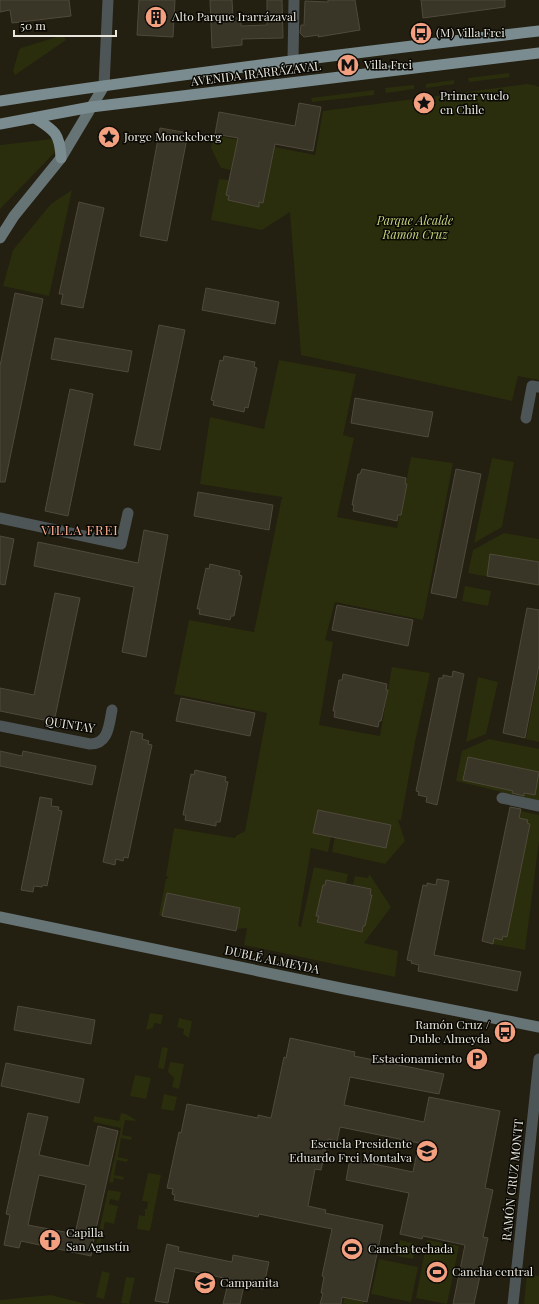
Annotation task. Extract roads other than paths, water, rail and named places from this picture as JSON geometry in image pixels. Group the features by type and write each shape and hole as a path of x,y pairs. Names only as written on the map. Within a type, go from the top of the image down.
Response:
{"main road":[{"name":"AVENIDA IRARRÁZAVAL","path":"0,101 294,61 539,31"},
{"name":"AVENIDA IRARRÁZAVAL","path":"0,124 91,107 539,53"},
{"path":"0,238 14,216 61,158 104,86"},
{"path":"34,118 52,129 59,139 61,158"},
{"name":"DUBLÉ ALMEYDA","path":"0,917 360,992 539,1027"}],"street":[{"path":"104,86 108,0"},
{"path":"294,0 294,61"},
{"path":"526,418 532,386 539,387"},
{"path":"0,518 121,544 128,513"},
{"name":"QUINTAY","path":"0,726 95,744 102,741 106,736 112,710"},
{"path":"502,798 539,806"},
{"name":"RAMÓN CRUZ MONTT","path":"513,1304 539,1059"}],"place":[{"name":"Alto Parque Irarrázaval","path":"156,17"},
{"name":"(M) Villa Frei","path":"421,33"},
{"name":"Villa Frei","path":"348,65"},
{"name":"Primer vuelo en Chile","path":"424,103"},
{"name":"Jorge Monckeberg","path":"109,137"},
{"name":"Ramón Cruz / Duble Almeyda","path":"505,1032"},
{"name":"Estacionamiento","path":"477,1059"},
{"name":"Escuela Presidente Eduardo Frei Montalva","path":"427,1151"},
{"name":"Capilla San Agustín","path":"50,1240"},
{"name":"Cancha techada","path":"352,1249"},
{"name":"Cancha central","path":"437,1272"},
{"name":"Campanita","path":"205,1283"}],"district":[{"name":"VILLA FREI","path":"80,530"}],"park label":[{"name":"Parque Alcalde Ramón Cruz","path":"415,228"}]}
